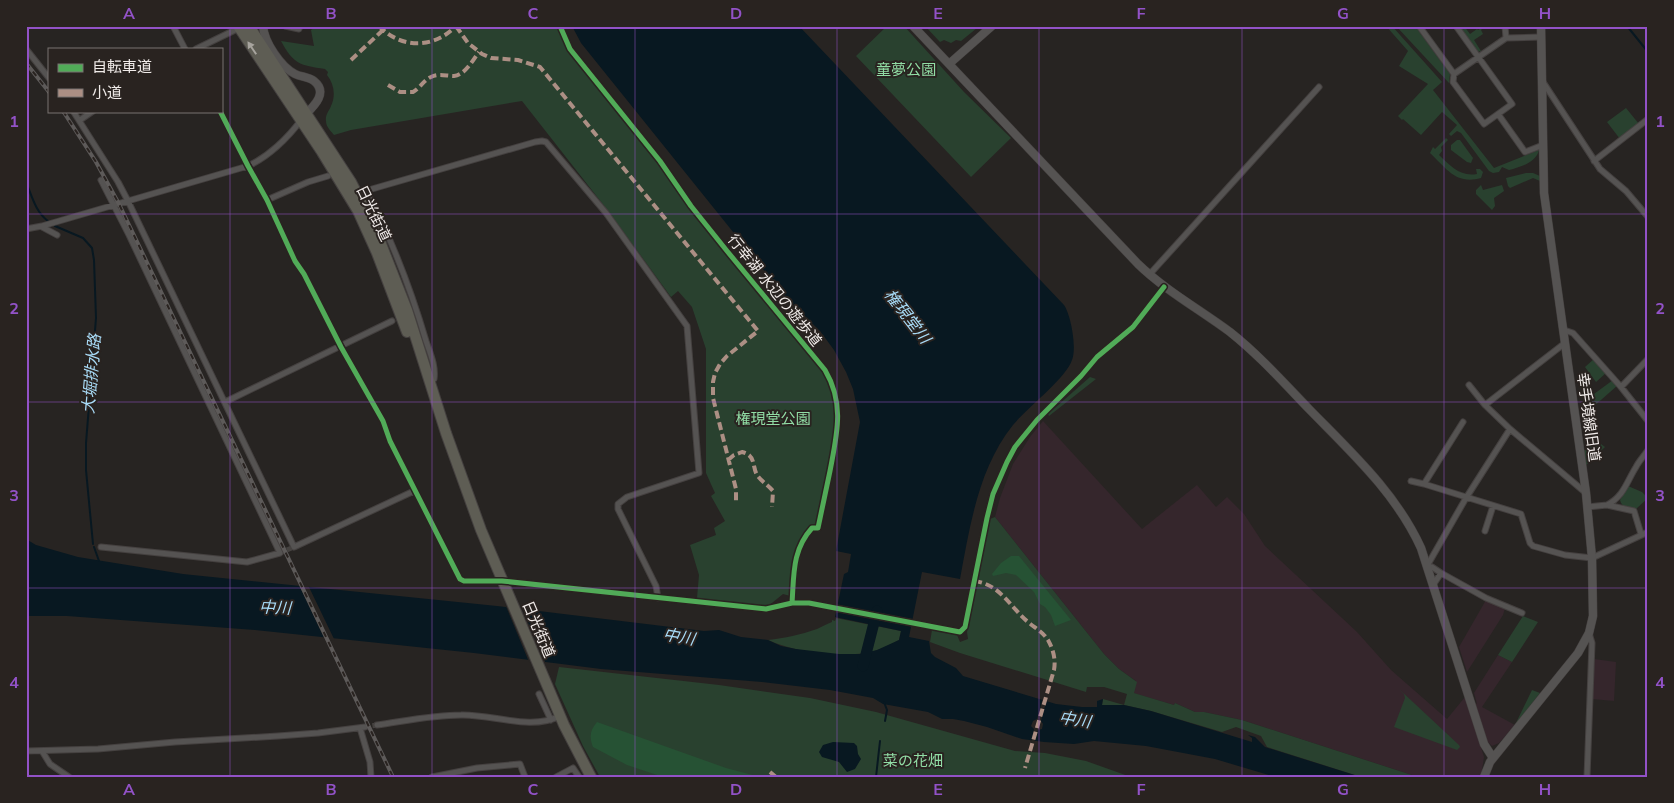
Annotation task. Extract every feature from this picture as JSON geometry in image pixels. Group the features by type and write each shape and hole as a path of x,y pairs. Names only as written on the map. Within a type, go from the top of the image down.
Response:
{"highway":[{"name":"日光街道","path":"249,26 304,116 365,225 428,383 479,525 546,683 556,718 591,777"},
{"name":"日光街道","path":"236,28 304,116"}],"street":[{"path":"173,26 184,48"},
{"path":"285,26 299,29 300,26"},
{"path":"913,26 1149,275 1223,327 1252,351 1375,478 1396,505 1414,534 1427,566 1484,744 1493,758"},
{"path":"949,64 992,26"},
{"path":"1428,26 1421,28 1454,74"},
{"path":"1456,26 1478,57 1512,104 1484,124 1452,82 1454,74 1478,57 1506,38 1541,37"},
{"path":"1505,26 1506,38"},
{"name":"幸手境線旧道","path":"1484,777 1487,766 1493,758 1578,653 1589,633 1593,616 1592,558 1586,493 1544,193 1541,26"},
{"path":"26,229 248,166 264,157 276,147 321,96 318,86 314,81 290,70 270,48 264,34 266,27"},
{"path":"198,48 236,28"},
{"path":"26,49 48,77"},
{"path":"1542,81 1600,169 1626,191 1648,217"},
{"path":"1149,275 1319,87"},
{"path":"74,112 128,201 294,547 414,491"},
{"path":"80,120 92,112"},
{"path":"221,112 267,200 295,261 304,274 341,347 382,420 414,491 460,579 464,581 658,598 766,610 792,603 808,603 956,632 962,631 965,627 993,494 1015,447 1037,420 1081,376 1097,357 1138,321 1164,287"},
{"path":"1498,114 1525,152 1543,146"},
{"path":"1594,161 1648,120"},
{"path":"428,383 434,375 434,366 419,316 393,246 367,192 542,140 546,142 606,213 687,326 699,473 627,497 618,504 618,509 656,586 658,598"},
{"path":"267,200 308,182 328,176"},
{"path":"101,180 280,554 247,562 101,547"},
{"path":"42,226 57,235"},
{"path":"225,402 392,322"},
{"path":"1564,330 1573,332 1622,387 1648,421"},
{"path":"1485,405 1565,343"},
{"path":"1622,387 1648,359"},
{"path":"1469,385 1485,405 1510,429 1586,493"},
{"path":"1424,484 1463,422"},
{"path":"1427,566 1466,498 1510,429"},
{"path":"1607,505 1617,500 1621,495 1636,465 1648,450"},
{"path":"1411,481 1521,514 1530,543 1533,546 1565,555 1592,558 1648,532"},
{"path":"1587,507 1607,505 1634,511 1641,534"},
{"path":"1485,531 1493,506"},
{"path":"1427,566 1432,567 1486,598 1522,613"},
{"path":"1433,585 1442,573"},
{"path":"1587,777 1592,643 1589,633"},
{"path":"377,725 462,714 531,722 556,718 539,694"},
{"path":"26,751 98,749 278,736 363,727 371,777"},
{"path":"42,751 50,764 69,777"},
{"path":"432,777 477,768 520,764 525,777"},
{"path":"556,777 573,768 579,777"}],"shaded area":[{"path":"1043,421 1142,529 1197,485 1216,507 1227,497 1244,514 1265,546 1357,632 1391,670 1447,719 1465,697 1484,757 1481,777 1418,777 1242,720 1204,712 1195,712 1175,703 1174,705 1133,693 1136,681 1119,669 1104,654 995,517 1013,464 1030,437"},
{"path":"1486,600 1505,608 1503,615 1467,672 1459,647"},
{"path":"1498,655 1512,662 1482,707 1515,725 1499,743 1492,746 1487,741 1473,702 1477,704 1474,693"},
{"path":"1594,659 1616,662 1614,701 1592,699"}],"green space":[{"name":"権現堂公園","path":"316,26 561,26 568,44 641,132 691,203 825,368 837,390 841,416 840,437 820,532 810,532 803,542 794,597 783,594 767,607 697,598 699,575 690,545 716,535 714,528 725,521 711,496 715,493 706,473 706,349 692,307 678,291 671,297 609,212 522,101 351,130 334,135 326,123 334,94 333,86 327,75 328,72 325,69 298,62 290,55 281,41 314,46 311,30"},
{"name":"童夢公園","path":"887,26 904,26 964,92 1011,138 971,177 856,56"},
{"path":"925,26 968,26 969,28 976,26 977,28 961,41 956,40 951,43 944,40 940,42"},
{"path":"1386,26 1392,26 1442,82 1433,90 1494,168 1539,150 1535,158 1527,164 1509,170 1502,167 1499,172 1493,173 1489,171 1461,133 1457,131 1451,136 1449,134 1457,125 1442,112 1421,135 1402,120 1398,116 1428,84 1399,66 1408,51"},
{"path":"1396,26 1415,26 1450,74 1449,83"},
{"path":"1459,26 1464,26 1470,34 1485,26 1481,30 1483,34 1474,40 1481,51 1477,52"},
{"path":"1626,108 1639,124 1620,139 1607,122"},
{"path":"1446,138 1448,140 1441,147 1442,151 1439,155 1452,167 1466,174 1477,174 1476,169 1480,169 1483,172 1481,178 1472,180 1458,177 1447,170 1430,153 1433,147 1435,149"},
{"path":"1460,140 1473,158 1471,163 1451,150 1451,145"},
{"path":"1533,173 1540,176 1540,181 1533,178 1510,188 1508,186 1506,178"},
{"path":"1481,185 1483,190 1502,185 1504,191 1494,198 1495,206 1492,210 1476,194 1476,190"},
{"path":"1594,359 1606,373 1596,382 1585,367"},
{"path":"1090,377 1096,379 1049,416 1048,414"},
{"path":"1613,380 1618,385 1593,407 1588,393 1594,394"},
{"path":"1597,441 1605,447 1585,466 1583,451"},
{"path":"1628,486 1642,492 1648,498 1636,509 1628,508 1621,503 1620,500"},
{"path":"995,517 1104,654 1119,669 1137,682 1134,693 1174,705 1175,703 1195,712 1204,712 1242,720 1418,777 1361,777 1267,747 1261,736 1236,727 1222,732 1124,705 1127,694 1104,687 1087,687 1086,692 930,642 932,630 957,635 960,642 968,639 967,632 990,519"},
{"path":"1011,556 1019,556 1071,620 1055,626 1051,615 1040,604 1034,592 1016,575 1006,573 993,576 992,574 1001,563"},
{"path":"1523,616 1538,622 1512,662 1498,655"},
{"path":"836,618 901,631 899,640 877,650 862,653 834,654 806,651 768,640 811,631 832,622 832,620 835,621"},
{"name":"菜の花畑","path":"559,667 719,685 810,698 876,712 1015,751 1045,753 1086,761 1131,777 600,777 583,746 555,684"},
{"path":"1399,689 1459,745 1460,747 1457,750 1394,727 1405,698"},
{"path":"1532,690 1540,693 1515,725"},
{"path":"1103,699 1124,705 1102,705"},
{"path":"597,722 726,768 760,777 663,777 627,765 593,747 591,734"}],"water":[{"name":"中川","path":"572,26 799,26 1067,310 1074,348 1069,367 1055,384 1013,425 991,460 977,499 960,579 922,572 909,637 929,641 931,653 956,668 963,676 1056,704 1097,707 1097,701 1103,699 1102,705 1124,705 1151,711 1252,742 1252,738 1248,735 1255,737 1265,747 1361,777 1275,777 1215,759 1146,746 1094,741 1074,744 1022,739 964,721 942,719 928,712 883,704 873,698 830,690 762,682 601,669 474,653 255,630 67,616 26,616 26,539 36,545 78,557 183,574 497,606 704,631 719,630 741,637 768,640 781,646 796,649 839,654 861,654 877,650 899,640 901,631 835,617 844,574 848,572 851,554 836,551 860,422 853,389 846,372 834,350 820,331 787,299 581,43"},
{"path":"833,742 854,743 857,746 861,759 855,769 847,772 839,762 822,757 819,752 823,745"}],"pier":[{"path":"298,583 308,585 335,641 325,640"},
{"path":"505,604 521,606 546,664 529,662"},
{"path":"1043,698 1047,699 1041,721 1043,724 1042,729 1038,730 1034,743 1031,743 1034,729 1031,726 1033,721 1037,719"}],"waterway":[{"path":"1627,26 1648,52"},
{"name":"大堀排水路","path":"26,182 37,208 48,221"},
{"name":"大堀排水路","path":"55,226 83,238 92,248 94,260 96,318 86,443 86,470 93,544"},
{"name":"大堀排水路","path":"94,547 99,561"},
{"name":"権現堂川","path":"863,666 877,611"},
{"path":"884,702 887,710 885,721"},
{"path":"876,777 880,741"}],"tunnel":[{"path":"280,553 294,547"},
{"path":"365,727 377,725"}],"railway":[{"path":"26,63 48,91"},
{"path":"64,112 96,162 119,204 393,777"}],"marked path":[{"path":"379,26 397,39 418,43 438,39 456,26"},
{"path":"456,26 468,43 482,54 491,58 518,60 540,67 758,331 727,356 715,373 713,382 713,398 736,489 736,502"},
{"path":"351,60 383,30"},
{"path":"388,85 400,92 413,92 426,80 434,76 454,76 462,73 479,52"},
{"path":"728,460 742,452 752,458 755,472 773,491 772,507"},
{"path":"974,581 983,583 998,591 1028,622 1044,635 1053,651 1054,670 1025,768"},
{"path":"770,772 776,777"}],"cycle path":[{"name":"行幸湖 水辺の遊歩道","path":"560,26 570,49 660,161 691,206 825,370 831,383 835,395 838,419 835,444 818,528 812,528 805,536 797,554 792,603"},
{"path":"221,112 267,200 295,261 304,274 341,347 383,421 390,441 460,579 464,581 502,581 766,609 792,603 809,603 960,632 965,627 993,494 1015,447 1037,420 1081,376 1097,357 1133,327 1164,287"}]}
